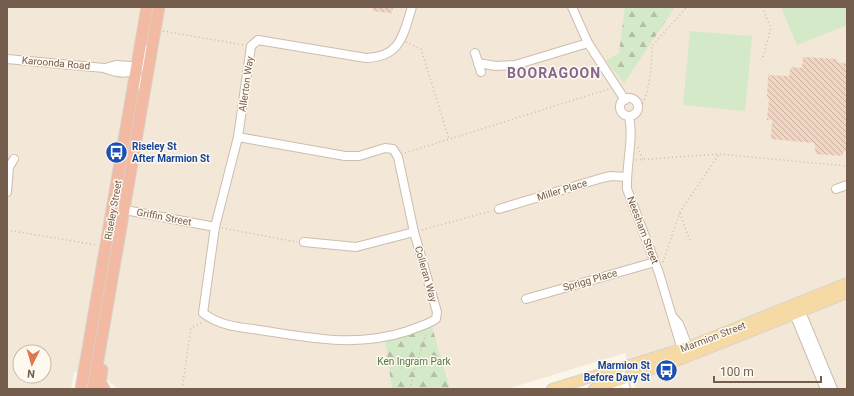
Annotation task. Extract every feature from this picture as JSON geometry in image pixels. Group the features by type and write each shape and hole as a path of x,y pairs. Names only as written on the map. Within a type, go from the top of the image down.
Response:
{"highway":[{"name":"Riseley Street","path":"93,389 104,323 135,71 147,7"},
{"name":"Riseley Street","path":"81,389 118,208 159,33 159,7"},
{"path":"104,323 108,337 100,382 104,389"}],"main road":[{"name":"Marmion Street","path":"796,309 847,283"},
{"name":"Marmion Street","path":"594,389 620,385 686,352 796,309 847,293"},
{"name":"Marmion Street","path":"552,389 616,370 686,352"}],"street":[{"name":"Allerton Way","path":"210,318 203,313 215,226 238,137 251,46 258,40 366,58 377,58 393,51 401,39 412,7"},
{"name":"Neesham Street","path":"572,7 588,43 625,100"},
{"path":"144,92 135,71 143,66 148,41 159,33"},
{"path":"478,63 496,66 515,65 588,43"},
{"path":"475,53 481,72"},
{"name":"Karoonda Road","path":"7,59 104,68 116,65 131,66 135,71"},
{"name":"Neesham Street","path":"638,110 638,104 633,99 625,100 621,103 620,110 625,115 629,116 631,128 627,189 659,273 673,317 674,325 686,352"},
{"path":"629,116 635,114 638,110"},
{"path":"238,137 345,156 359,156 385,148 393,149 398,157"},
{"name":"Colleran Way","path":"398,157 414,232 437,312 436,319 429,323"},
{"path":"7,192 8,166 14,159"},
{"name":"Miller Place","path":"499,209 602,178 611,176 627,178"},
{"path":"836,189 847,185"},
{"name":"Griffin Street","path":"118,208 215,226"},
{"path":"304,242 356,247 414,232"},
{"name":"Sprigg Place","path":"526,299 655,262"},
{"path":"796,309 824,389"},
{"path":"796,309 833,389"},
{"path":"210,318 219,324 330,341 360,341 391,336 429,323"},
{"path":"616,370 620,385"}],"path":[{"path":"638,110 643,104 652,63 652,46 687,7"},
{"path":"762,7 771,28 762,60"},
{"path":"159,33 251,46"},
{"path":"401,39 421,49 450,139"},
{"path":"398,157 406,152 616,86"},
{"path":"659,273 680,212 718,154"},
{"path":"628,161 718,154 847,166"},
{"path":"414,232 499,209"},
{"path":"680,212 690,241"},
{"path":"215,226 304,242"},
{"path":"7,230 100,245"},
{"path":"182,389 192,328 210,318"},
{"path":"410,389 414,370 422,350 429,323"}],"shaded area":[{"path":"7,7 847,7 847,389 636,389 625,353 507,389 450,389 431,327 385,341 392,389 118,389 105,378 74,372 71,389 7,389"}],"green space":[{"path":"625,7 675,7 624,83 606,61 619,53"},
{"path":"781,7 847,7 847,25 797,45"},
{"path":"690,31 752,36 745,111 683,105"},
{"name":"Ken Ingram Park","path":"432,327 450,389 392,389 385,341"}],"building":[{"path":"373,7 393,7 392,13 372,11"},
{"path":"803,57 837,59 837,62 847,64 847,152 843,151 843,156 816,154 814,143 771,139 772,120 767,120 769,98 767,97 768,75 789,76 791,67 802,68"}],"place":[{"name":"Riseley St After Marmion St","path":"117,152"},
{"name":"Marmion St Before Davy St","path":"666,371"}],"district":[{"name":"BOORAGOON","path":"554,73"}]}
